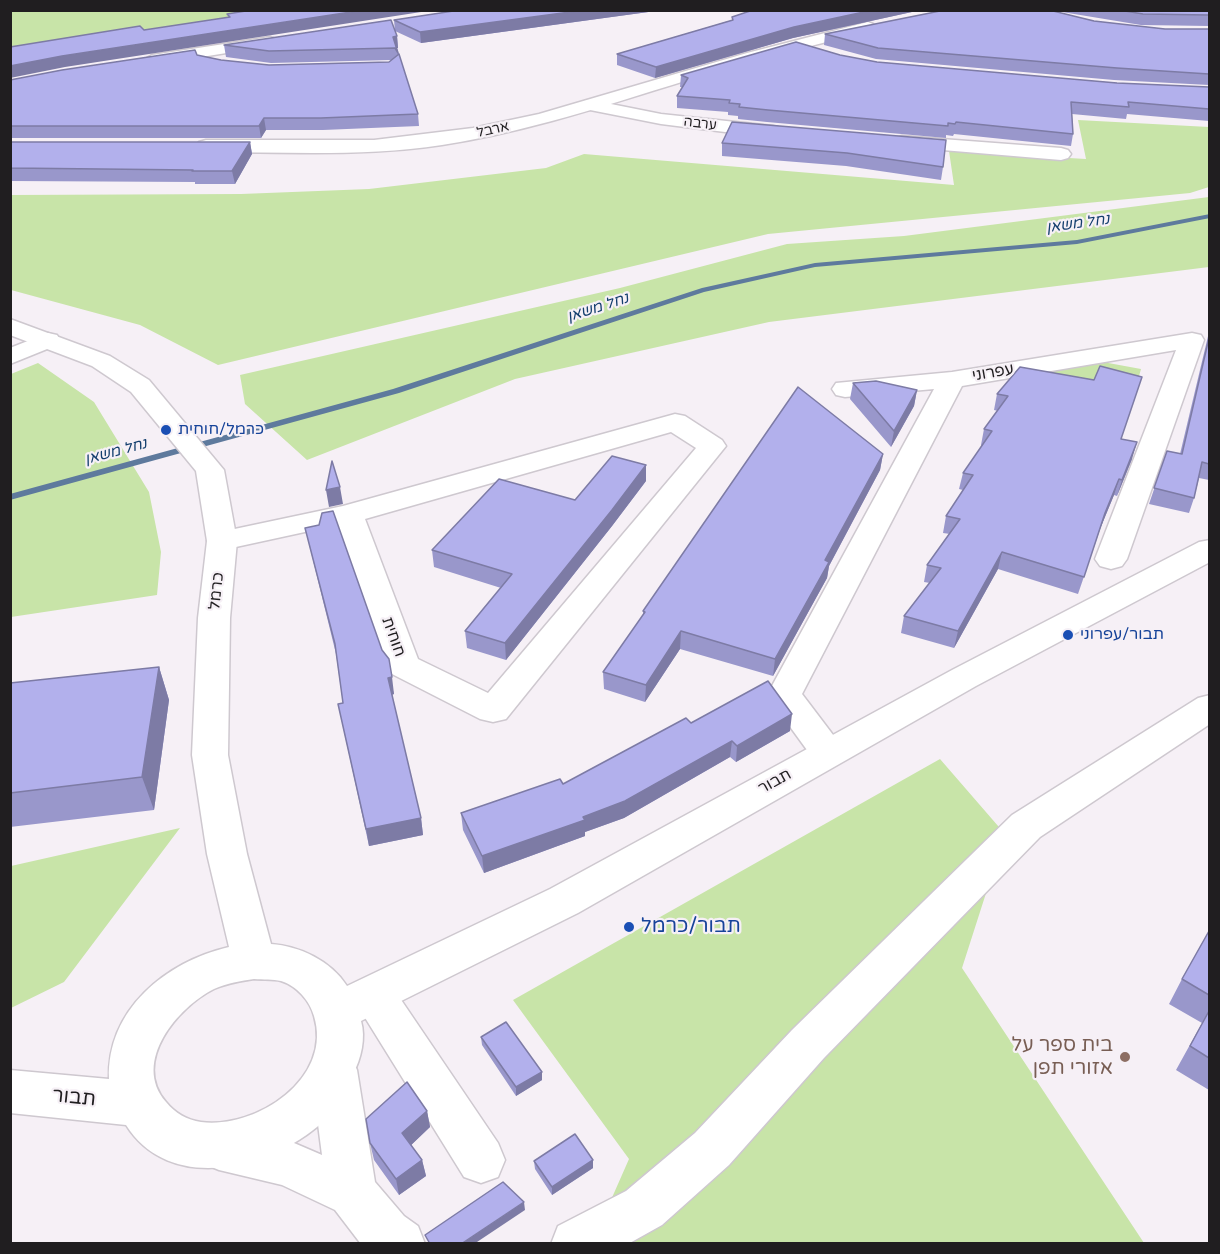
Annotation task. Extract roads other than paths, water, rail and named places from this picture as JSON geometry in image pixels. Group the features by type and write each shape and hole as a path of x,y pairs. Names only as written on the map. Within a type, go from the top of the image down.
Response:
{"street":[{"name":"ארבל","path":"188,146 353,146 422,142 503,128 591,105 794,45 885,24"},
{"path":"133,63 291,38"},
{"path":"794,45 825,54"},
{"path":"190,54 219,65 230,66"},
{"name":"ערבה","path":"591,105 661,119 795,134"},
{"path":"887,140 1061,153"},
{"name":"כרמל","path":"10,326 101,361 140,386 210,470 222,541 214,618 210,755 227,854 254,961"},
{"path":"10,357 48,340"},
{"name":"עפרוני","path":"828,752 784,695 952,380 1192,340 1112,559"},
{"path":"845,389 952,380"},
{"name":"חוחית","path":"675,422 712,446 493,710 404,666 348,514 675,422"},
{"path":"222,541 348,514"},
{"name":"תבור","path":"356,1003 564,901 828,752 1209,549"},
{"path":"576,1244 644,1208 712,1149 808,1044 1026,826 1209,707"},
{"path":"400,1244 386,1234 352,1193 287,1163 217,1146 183,1142 156,1127 137,1104 131,1078 134,1049 147,1022 168,998 194,979 224,966 254,961 282,963 307,973 326,989 356,1003 481,1160"},
{"path":"217,1146 253,1140 287,1123 315,1099 334,1070 341,1040 356,1003"},
{"path":"334,1070 352,1193"},
{"name":"תבור","path":"10,1091 137,1104"}],"waterway":[{"name":"נחל משאן","path":"10,497 396,391 702,290 815,265 1077,242 1210,216"}],"place":[{"name":"כרמל/חוחית","path":"166,430"},
{"name":"תבור/עפרוני","path":"1068,635"},
{"name":"תבור/כרמל","path":"629,927"},
{"name":"בית ספר על אזורי תפן","path":"1125,1057"}]}
